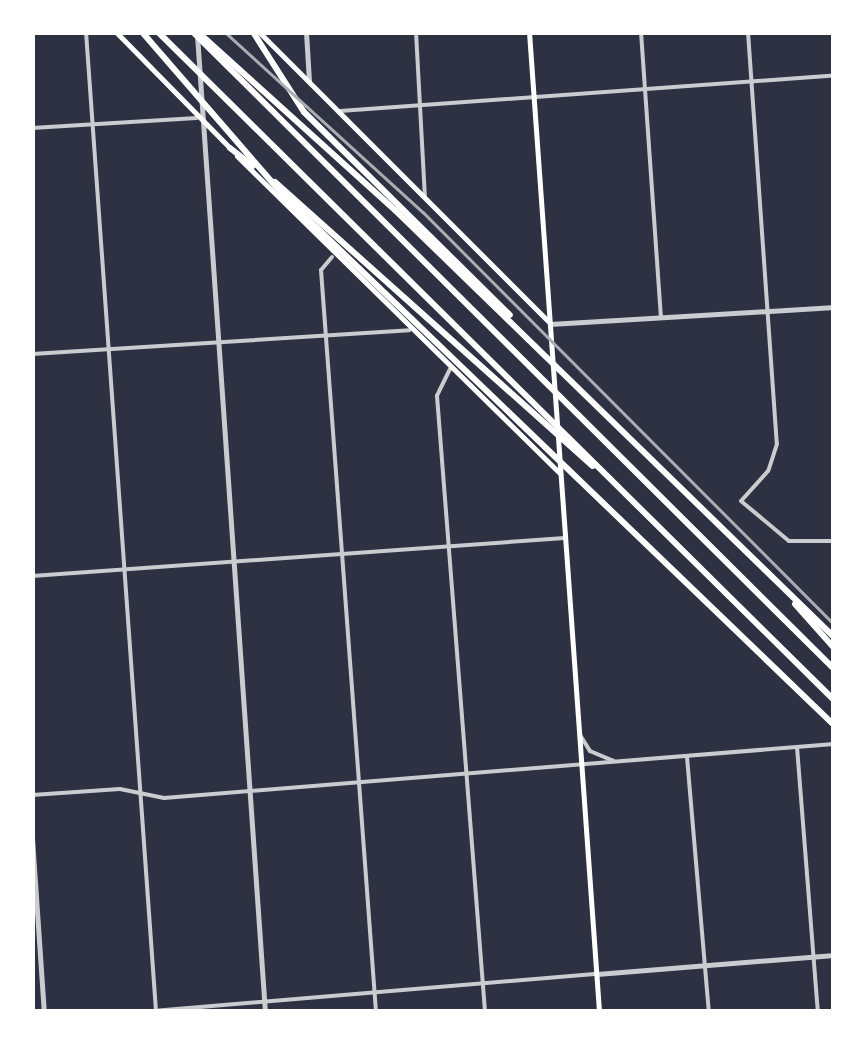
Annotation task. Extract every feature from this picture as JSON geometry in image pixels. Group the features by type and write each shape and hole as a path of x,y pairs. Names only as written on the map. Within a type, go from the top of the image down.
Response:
{"highway":[{"path":"142,32 297,209 834,724"},
{"path":"158,32 834,700"},
{"path":"196,32 573,381 834,637"},
{"path":"196,32 834,668"},
{"path":"256,32 304,112 457,259 573,381"},
{"path":"230,148 302,203 576,460 599,468"},
{"path":"751,555 834,648"}],"main road":[{"path":"116,32 332,258 560,470"},
{"path":"256,32 340,111 550,326"},
{"path":"530,32 599,1012"}],"street":[{"path":"86,32 155,1011 834,955"},
{"path":"196,32 265,1012"},
{"path":"306,32 309,81"},
{"path":"416,32 425,196"},
{"path":"641,32 661,316"},
{"path":"748,32 776,451 741,501 788,541 834,541"},
{"path":"340,111 834,76"},
{"path":"32,128 202,118"},
{"path":"332,258 321,270 376,1012"},
{"path":"550,326 834,305"},
{"path":"32,354 409,330"},
{"path":"450,369 436,390 484,1012"},
{"path":"32,576 565,538"},
{"path":"580,732 590,751 619,762"},
{"path":"32,795 249,790 834,744"},
{"path":"797,747 818,1012"},
{"path":"686,756 709,1012"},
{"path":"32,838 44,1012"}],"tram line":[{"path":"225,32 423,212 834,624"}]}
